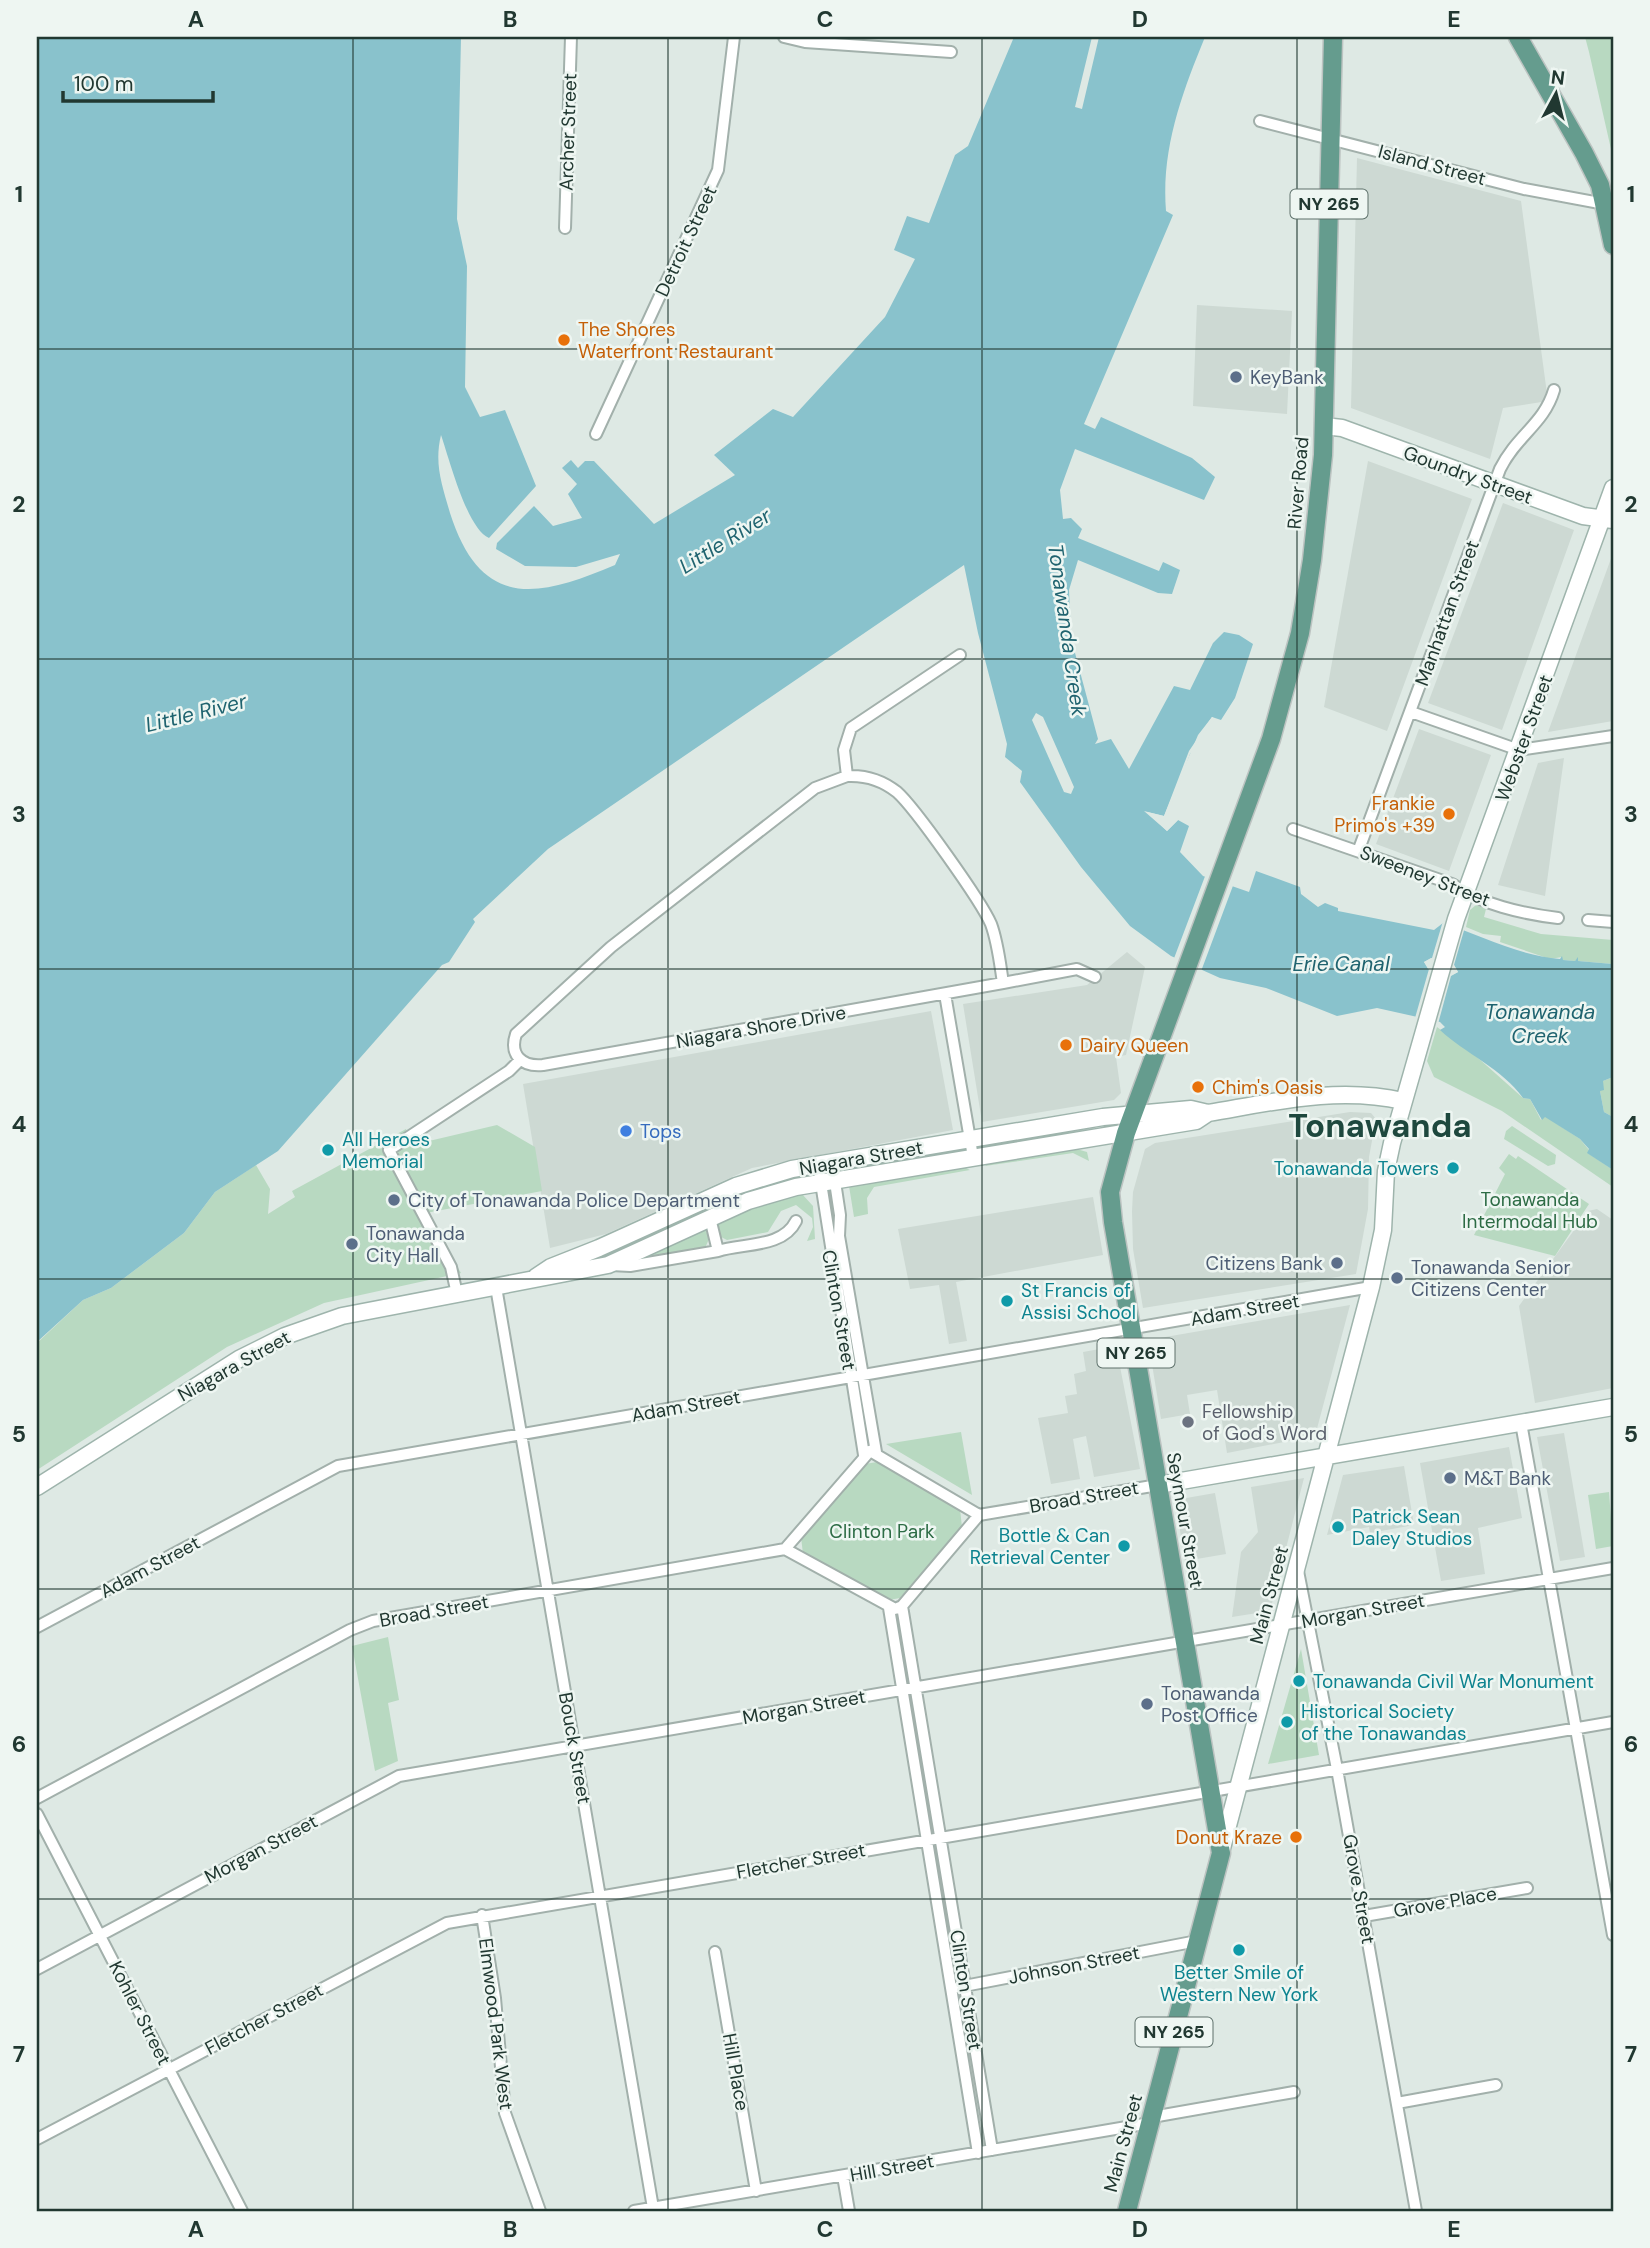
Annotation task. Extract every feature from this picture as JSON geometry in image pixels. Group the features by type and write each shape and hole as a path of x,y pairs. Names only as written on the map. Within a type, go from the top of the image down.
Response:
{"main road":[{"name":"River Road","path":"1206,916 1271,738 1300,633 1318,512 1324,426 1333,37"},
{"path":"1518,37 1584,153 1605,204 1613,245"},
{"name":"Seymour Street","path":"1206,916 1126,1133 1113,1173 1110,1199 1221,1853"},
{"name":"Main Street","path":"1127,2211 1221,1853"}],"street":[{"name":"Archer Street","path":"565,228 570,37"},
{"name":"Detroit Street","path":"596,434 718,170 734,37"},
{"path":"784,37 805,42 951,52"},
{"name":"Island Street","path":"1259,121 1524,189 1605,204"},
{"name":"Manhattan Street","path":"1359,849 1494,485 1510,448 1546,413 1554,390"},
{"name":"Goundry Street","path":"1324,426 1342,428 1494,485 1608,521"},
{"name":"Webster Street","path":"1436,988 1456,919 1608,521 1613,488"},
{"path":"846,776 844,750 851,728 960,654"},
{"path":"1411,712 1519,750 1613,736"},
{"path":"457,1294 451,1267 389,1150 509,1071 520,1060 514,1048 516,1034 611,947 816,788 846,776 876,780 895,791 907,803 982,908 995,937 1003,983"},
{"name":"Sweeney Street","path":"1293,829 1346,848 1359,849 1452,884 1466,894 1534,915 1558,918"},
{"path":"1588,920 1613,922"},
{"name":"Niagara Shore Drive","path":"520,1060 532,1066 542,1065 1077,970 1095,977"},
{"name":"Main Street","path":"1221,1853 1371,1287 1383,1230 1386,1171 1436,988"},
{"path":"945,994 973,1157"},
{"name":"Niagara Street","path":"534,1278 551,1267 736,1186 825,1163 1103,1117 1191,1109 1208,1112 1339,1093 1377,1095 1403,1101"},
{"name":"Niagara Street","path":"37,1487 239,1359 285,1336 335,1318 608,1265 710,1218 773,1193 1196,1121 1208,1112"},
{"name":"Clinton Street","path":"825,1163 870,1454"},
{"path":"710,1218 718,1251"},
{"name":"Niagara Street","path":"608,1265 630,1266 780,1239 791,1231 796,1221"},
{"name":"Bouck Street","path":"496,1287 653,2208"},
{"name":"Adam Street","path":"37,1627 338,1466 1371,1287"},
{"name":"Broad Street","path":"979,1515 1613,1407"},
{"path":"1521,1423 1613,1935"},
{"path":"870,1454 979,1515 902,1606 889,1608 785,1549 870,1454"},
{"name":"Broad Street","path":"37,1798 362,1626 386,1618 785,1549"},
{"name":"Grove Street","path":"1298,1568 1416,2211"},
{"name":"Morgan Street","path":"37,1969 399,1776 1613,1568"},
{"name":"Clinton Street","path":"902,1606 992,2150"},
{"name":"Clinton Street","path":"889,1608 978,2153"},
{"name":"Fletcher Street","path":"37,2139 447,1923 1613,1722"},
{"path":"915,1764 929,1762"},
{"name":"Kohler Street","path":"37,1814 243,2211"},
{"name":"Grove Place","path":"1363,1916 1527,1888"},
{"name":"Clinton Street","path":"939,1912 952,1909"},
{"name":"Elmwood Park West","path":"482,1915 495,1997 505,2113 540,2211"},
{"name":"Johnson Street","path":"951,1989 1197,1941"},
{"name":"Hill Place","path":"715,1952 756,2191"},
{"name":"Clinton Street","path":"965,2074 979,2072"},
{"path":"1397,2103 1496,2085"},
{"name":"Hill Street","path":"634,2211 701,2206 756,2191 978,2153 1294,2092"},
{"path":"843,2176 849,2211"}],"shaded area":[{"path":"1357,158 1521,201 1548,401 1503,408 1490,459 1351,408"},
{"path":"1197,305 1292,311 1287,414 1193,406"},
{"path":"1368,461 1472,499 1387,731 1324,707"},
{"path":"1503,503 1574,530 1502,730 1428,703"},
{"path":"1613,553 1613,721 1548,732"},
{"path":"1419,729 1491,755 1449,871 1376,844"},
{"path":"1564,758 1545,896 1498,885 1538,763"},
{"path":"1127,952 1145,967 1126,1055 1116,1057 1121,1093 1114,1100 982,1122 963,1004 1087,985"},
{"path":"931,1011 953,1130 752,1168 606,1234 550,1248 523,1084"},
{"path":"1350,1112 1371,1113 1376,1119 1369,1157 1368,1209 1356,1274 1143,1308 1133,1249 1132,1211 1133,1192 1145,1149 1155,1143"},
{"path":"1093,1197 1103,1255 956,1282 967,1341 949,1344 939,1285 910,1289 898,1229"},
{"path":"1597,1209 1613,1220 1613,1388 1535,1403 1519,1306 1588,1211"},
{"path":"1350,1305 1315,1436 1227,1453 1217,1390 1187,1395 1190,1414 1161,1419 1148,1340"},
{"path":"1116,1346 1140,1469 1094,1477 1086,1436 1073,1439 1080,1479 1051,1484 1038,1418 1068,1413 1065,1396 1077,1394 1074,1374 1086,1371 1083,1352"},
{"path":"1564,1433 1585,1557 1560,1561 1537,1437"},
{"path":"1509,1447 1522,1518 1478,1528 1485,1574 1441,1581 1420,1463"},
{"path":"1404,1466 1414,1525 1370,1533 1369,1527 1327,1535 1343,1475"},
{"path":"1304,1478 1270,1611 1232,1617 1241,1552 1258,1532 1251,1487"},
{"path":"1215,1493 1226,1554 1185,1561 1175,1500"}],"green space":[{"path":"1585,37 1613,37 1613,158 1589,52"},
{"path":"1476,905 1486,909 1484,917 1541,934 1613,940 1613,964 1578,961 1578,958 1575,961 1562,960 1562,957 1550,959 1500,942 1501,936 1483,934 1466,927 1470,910"},
{"path":"1437,1027 1477,1057 1523,1098 1530,1099 1541,1120 1545,1116 1580,1139 1589,1150 1588,1153 1613,1170 1613,1187 1502,1111 1434,1077 1427,1061"},
{"path":"1613,1077 1613,1117 1604,1112 1600,1091 1603,1081"},
{"path":"497,1125 535,1147 542,1191 426,1213 461,1273 324,1303 227,1347 37,1470 37,1343 83,1300 111,1288 184,1233 215,1192 256,1165 270,1189 268,1214 295,1197 292,1191 406,1129 412,1145"},
{"path":"1512,1126 1556,1155 1555,1164 1548,1166 1504,1139 1506,1131"},
{"path":"1073,1148 1087,1152 1089,1161 1073,1153 985,1166 991,1161"},
{"name":"Tonawanda Intermodal Hub","path":"1509,1154 1516,1159 1518,1156 1589,1204 1555,1256 1474,1235 1505,1174 1499,1168"},
{"path":"962,1166 970,1170 874,1187 867,1198 868,1214 854,1217 849,1186"},
{"path":"802,1194 813,1206 815,1239 807,1241 813,1227 812,1218 796,1205 781,1211 768,1232 727,1240 719,1236 719,1222 756,1206"},
{"path":"717,1200 719,1205 710,1211 601,1260 587,1261"},
{"path":"705,1228 709,1239 705,1248 636,1261"},
{"path":"961,1432 972,1495 886,1444"},
{"name":"Clinton Park","path":"877,1462 960,1509 962,1527 900,1598 889,1600 803,1554 801,1537 865,1464"},
{"path":"1609,1492 1613,1546 1596,1549 1588,1495"},
{"path":"388,1637 399,1700 388,1703 398,1761 375,1771 352,1646"},
{"path":"1301,1649 1319,1755 1268,1764"}],"water":[{"path":"37,37 461,37 457,219 467,266 465,387 480,417 505,410 536,486 489,538 481,532 466,508 441,435 438,455 440,474 450,513 463,544 478,567 495,581 515,588 537,589 587,576 615,565 620,554 576,567 525,566 496,549 497,543 534,506 553,526 582,518 568,494 577,484 562,468 571,460 578,468 585,461 594,461 654,524 735,475 714,455 773,409 793,417 885,317 915,259 894,250 907,216 929,223 955,155 968,146 1014,37 1205,37 1181,100 1170,143 1165,188 1166,211 1173,215 1084,424 1095,429 1101,417 1192,458 1215,477 1204,500 1075,449 1060,490 1063,519 1071,518 1082,529 1078,538 1159,571 1163,562 1180,570 1172,594 1158,593 1078,560 1069,590 1071,638 1098,739 1095,744 1111,739 1129,769 1174,686 1190,690 1213,643 1224,632 1239,635 1253,644 1235,698 1221,720 1212,717 1198,735 1164,816 1147,812 1167,831 1178,820 1189,826 1180,852 1203,876 1249,892 1256,871 1300,887 1301,894 1318,907 1325,903 1338,908 1338,911 1434,930 1443,923 1530,954 1560,959 1562,956 1563,960 1575,961 1578,957 1578,961 1613,964 1613,1077 1603,1081 1604,1090 1600,1091 1604,1112 1613,1117 1613,1170 1587,1153 1589,1149 1580,1139 1545,1117 1542,1120 1530,1099 1523,1098 1505,1078 1440,1030 1445,1027 1440,1022 1377,1008 1337,1016 1266,988 1220,978 1171,956 1130,926 1081,867 1020,782 1022,771 1005,757 1007,744 978,633 964,565 548,849 473,919 475,922 449,962 442,965 278,1151 215,1192 184,1233 111,1288 83,1300 37,1342","holes":["1431,958 1454,965 1458,972 1450,976 1428,969 1424,962"]}],"pier":[{"path":"1092,37 1099,37 1082,109 1075,107"},
{"path":"1036,713 1043,717 1074,787 1071,794 1064,792 1032,720"},
{"path":"1212,717 1215,719 1190,754 1167,818 1158,818 1167,826 1175,818 1178,820 1167,831 1144,811 1164,816 1189,751"},
{"path":"1207,871 1234,883 1200,974 1173,961"},
{"path":"1443,921 1465,927 1454,965 1458,972 1451,976 1438,1024 1415,1018 1429,969 1424,962 1432,958"}],"place":[{"name":"The Shores Waterfront Restaurant","path":"564,340"},
{"name":"KeyBank","path":"1236,377"},
{"name":"Frankie Primo's +39","path":"1449,814"},
{"name":"Dairy Queen","path":"1066,1045"},
{"name":"Chim's Oasis","path":"1198,1087"},
{"name":"Tops","path":"626,1131"},
{"name":"All Heroes Memorial","path":"328,1150"},
{"name":"Tonawanda Towers","path":"1453,1168"},
{"name":"City of Tonawanda Police Department","path":"394,1200"},
{"name":"Tonawanda City Hall","path":"352,1244"},
{"name":"Citizens Bank","path":"1337,1263"},
{"name":"Tonawanda Senior Citizens Center","path":"1397,1278"},
{"name":"St Francis of Assisi School","path":"1007,1301"},
{"name":"Fellowship of God's Word","path":"1188,1422"},
{"name":"M&T Bank","path":"1450,1478"},
{"name":"Patrick Sean Daley Studios","path":"1338,1527"},
{"name":"Bottle & Can Retrieval Center","path":"1124,1546"},
{"name":"Tonawanda Civil War Monument","path":"1299,1681"},
{"name":"Tonawanda Post Office","path":"1147,1704"},
{"name":"Historical Society of the Tonawandas","path":"1287,1722"},
{"name":"Donut Kraze","path":"1296,1837"},
{"name":"Better Smile of Western New York","path":"1239,1950"}],"district":[{"name":"Tonawanda","path":"1380,1125"}],"water label":[{"name":"Little River","path":"725,541"},
{"name":"Tonawanda Creek","path":"1067,630"},
{"name":"Little River","path":"196,713"},
{"name":"Erie Canal","path":"1341,964"},
{"name":"Tonawanda Creek","path":"1540,1024"}]}
